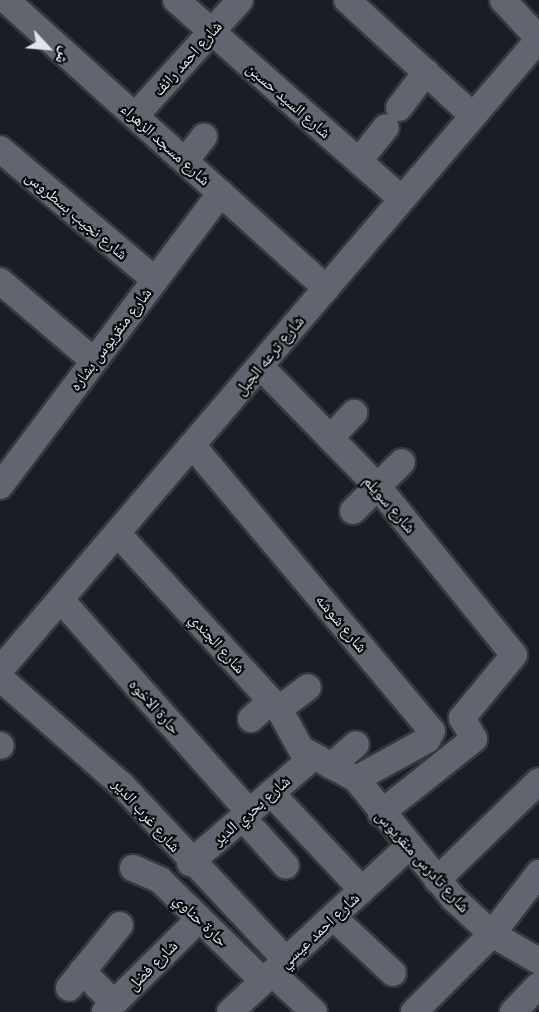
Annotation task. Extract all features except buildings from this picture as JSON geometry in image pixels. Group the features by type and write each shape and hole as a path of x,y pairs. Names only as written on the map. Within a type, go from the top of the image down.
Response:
{"street":[{"name":"شارع مسجد الزهراء","path":"6,0 326,288"},
{"name":"شارع السيد حسين","path":"176,0 402,199"},
{"name":"شارع احمد رائف","path":"135,116 240,0"},
{"path":"347,0 473,116"},
{"path":"503,0 539,39"},
{"name":"شارع ترعه الجبل","path":"0,670 539,39"},
{"path":"359,161 426,72"},
{"path":"185,161 204,138"},
{"name":"شارع نجيب بسطروس","path":"0,149 155,280"},
{"name":"شارع منقريوس بشاره","path":"0,486 221,193"},
{"path":"3,289 94,361"},
{"name":"شارع سويلم","path":"260,366 378,487 512,650 513,661 462,718"},
{"path":"330,438 354,413"},
{"name":"شارع شوشه","path":"192,445 432,731"},
{"path":"353,512 402,462"},
{"name":"شارع الجندي","path":"117,533 275,705 295,741 321,762"},
{"name":"حارة الاخوه","path":"61,600 246,815 286,866"},
{"name":"شارع غرب الدير","path":"0,678 83,747 187,860 274,972"},
{"path":"251,719 308,687"},
{"path":"356,779 427,740 432,731 454,715 462,718 474,739 381,813"},
{"name":"شارع بحري الدير","path":"160,880 246,815 271,793 321,762 356,744"},
{"name":"شارع تادرس منقريوس","path":"321,762 356,779 408,848 492,934 539,961"},
{"path":"437,880 539,781"},
{"path":"271,793 362,890"},
{"name":"شارع احمد عيسي","path":"231,1012 408,848"},
{"name":"حارة حناوي","path":"133,867 160,880 199,919 274,972"},
{"path":"414,1012 492,934 539,873"},
{"path":"333,917 393,973"},
{"name":"شارع فضل","path":"109,1007 199,919"},
{"path":"109,1007 76,980 120,925"},
{"path":"274,972 314,1012"},
{"path":"513,1012 539,985"}]}
